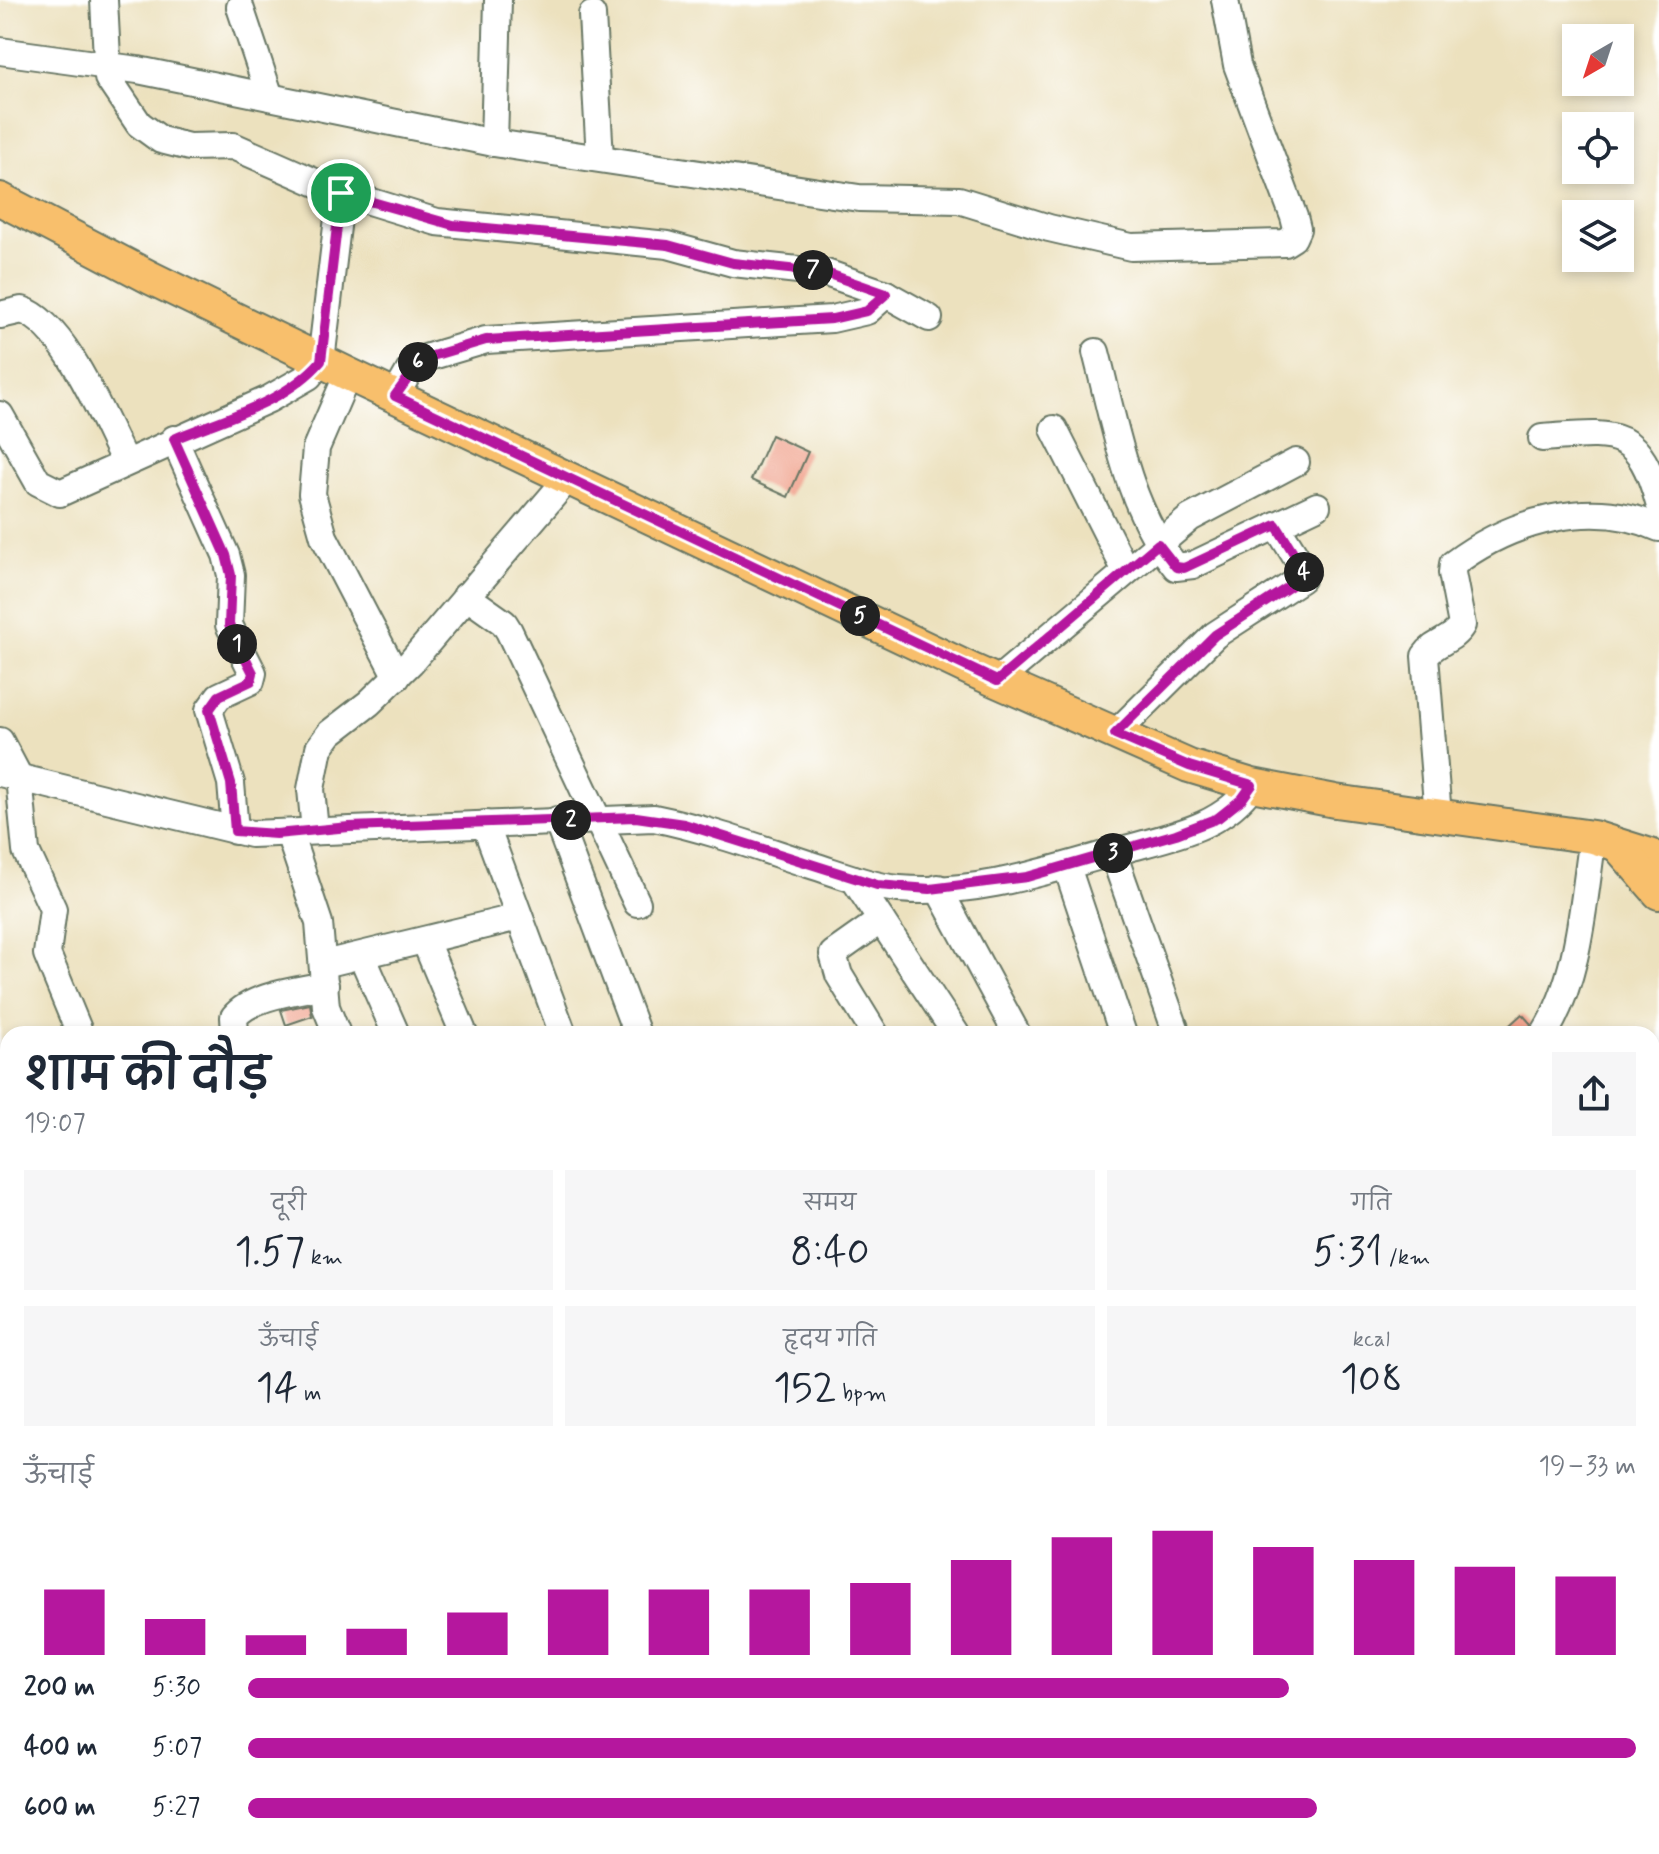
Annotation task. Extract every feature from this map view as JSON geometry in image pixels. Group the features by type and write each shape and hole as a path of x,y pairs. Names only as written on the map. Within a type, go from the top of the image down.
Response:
{"main road":[{"path":"0,199 395,396 997,681 1202,771 1252,785 1606,841 1656,852"},
{"path":"1606,841 1659,893"}],"street":[{"path":"104,0 108,78 150,134 176,145 233,146 341,193 453,225 668,245 733,263 826,273 886,294 929,318"},
{"path":"494,143 498,0"},
{"path":"0,51 106,65 494,143 859,198 959,200 1049,228 1131,247 1285,243 1293,238 1297,229 1237,65 1225,0"},
{"path":"240,7 270,97"},
{"path":"592,15 600,158"},
{"path":"341,193 335,367 316,448 312,494 324,537 397,677"},
{"path":"395,396 422,359 486,340 832,319 867,311 886,294"},
{"path":"0,315 22,310 43,322 73,361 125,462"},
{"path":"1096,352 1124,463 1158,544 1176,567 1184,568 1317,506"},
{"path":"0,415 38,482 60,493 174,439 269,399 309,376 335,367"},
{"path":"1054,429 1126,571"},
{"path":"1542,438 1611,434 1628,442 1642,456 1659,503"},
{"path":"174,439 226,555 231,575 229,625 253,673 251,681 219,696 209,710 231,783 235,831"},
{"path":"997,681 1190,518 1296,462"},
{"path":"334,1026 326,1007 319,923 302,832 319,748 330,733 397,677 569,477"},
{"path":"1438,816 1425,656 1435,646 1455,636 1462,625 1453,564 1517,529 1558,517 1614,513 1659,528"},
{"path":"1115,734 1215,635 1301,579 1305,571 1302,563 1276,525"},
{"path":"466,596 494,614 509,631 637,903"},
{"path":"0,741 26,851 53,909 47,954 77,1026"},
{"path":"10,775 235,831 302,832 636,817 684,824 854,879 900,889 1008,881 1067,867 1218,818 1242,799 1252,785"},
{"path":"557,820 634,1026"},
{"path":"485,824 560,1026"},
{"path":"1548,1026 1562,997 1606,841"},
{"path":"1113,853 1174,1026"},
{"path":"1067,867 1120,1026"},
{"path":"854,879 951,1026"},
{"path":"938,888 1013,1026"},
{"path":"235,1026 234,1017 239,1011 362,956 519,917"},
{"path":"870,1026 839,975 833,954 881,920"},
{"path":"425,941 461,1026"},
{"path":"362,956 393,1026"}],"building":[{"path":"771,435 808,452 788,497 751,480"},
{"path":"310,1004 312,1016 286,1025 281,1010"},
{"path":"1522,1014 1531,1024 1530,1026 1509,1026"}],"route":[{"path":"341,193 453,225 668,245 733,263 826,273 886,294 867,311 832,319 506,336 486,340 422,359 410,370 395,396 997,681 1158,544 1176,567 1184,568 1276,525 1302,563 1305,571 1301,579 1215,635 1115,734 1189,766 1252,785 1233,808 1218,818 1176,834 1027,877 983,885 930,889 877,885 708,831 654,818 349,827 276,834 235,831 231,783 214,735 209,710 212,701 251,681 253,673 229,625 231,575 226,555 174,439 286,390 309,376 321,361 341,193"}]}
